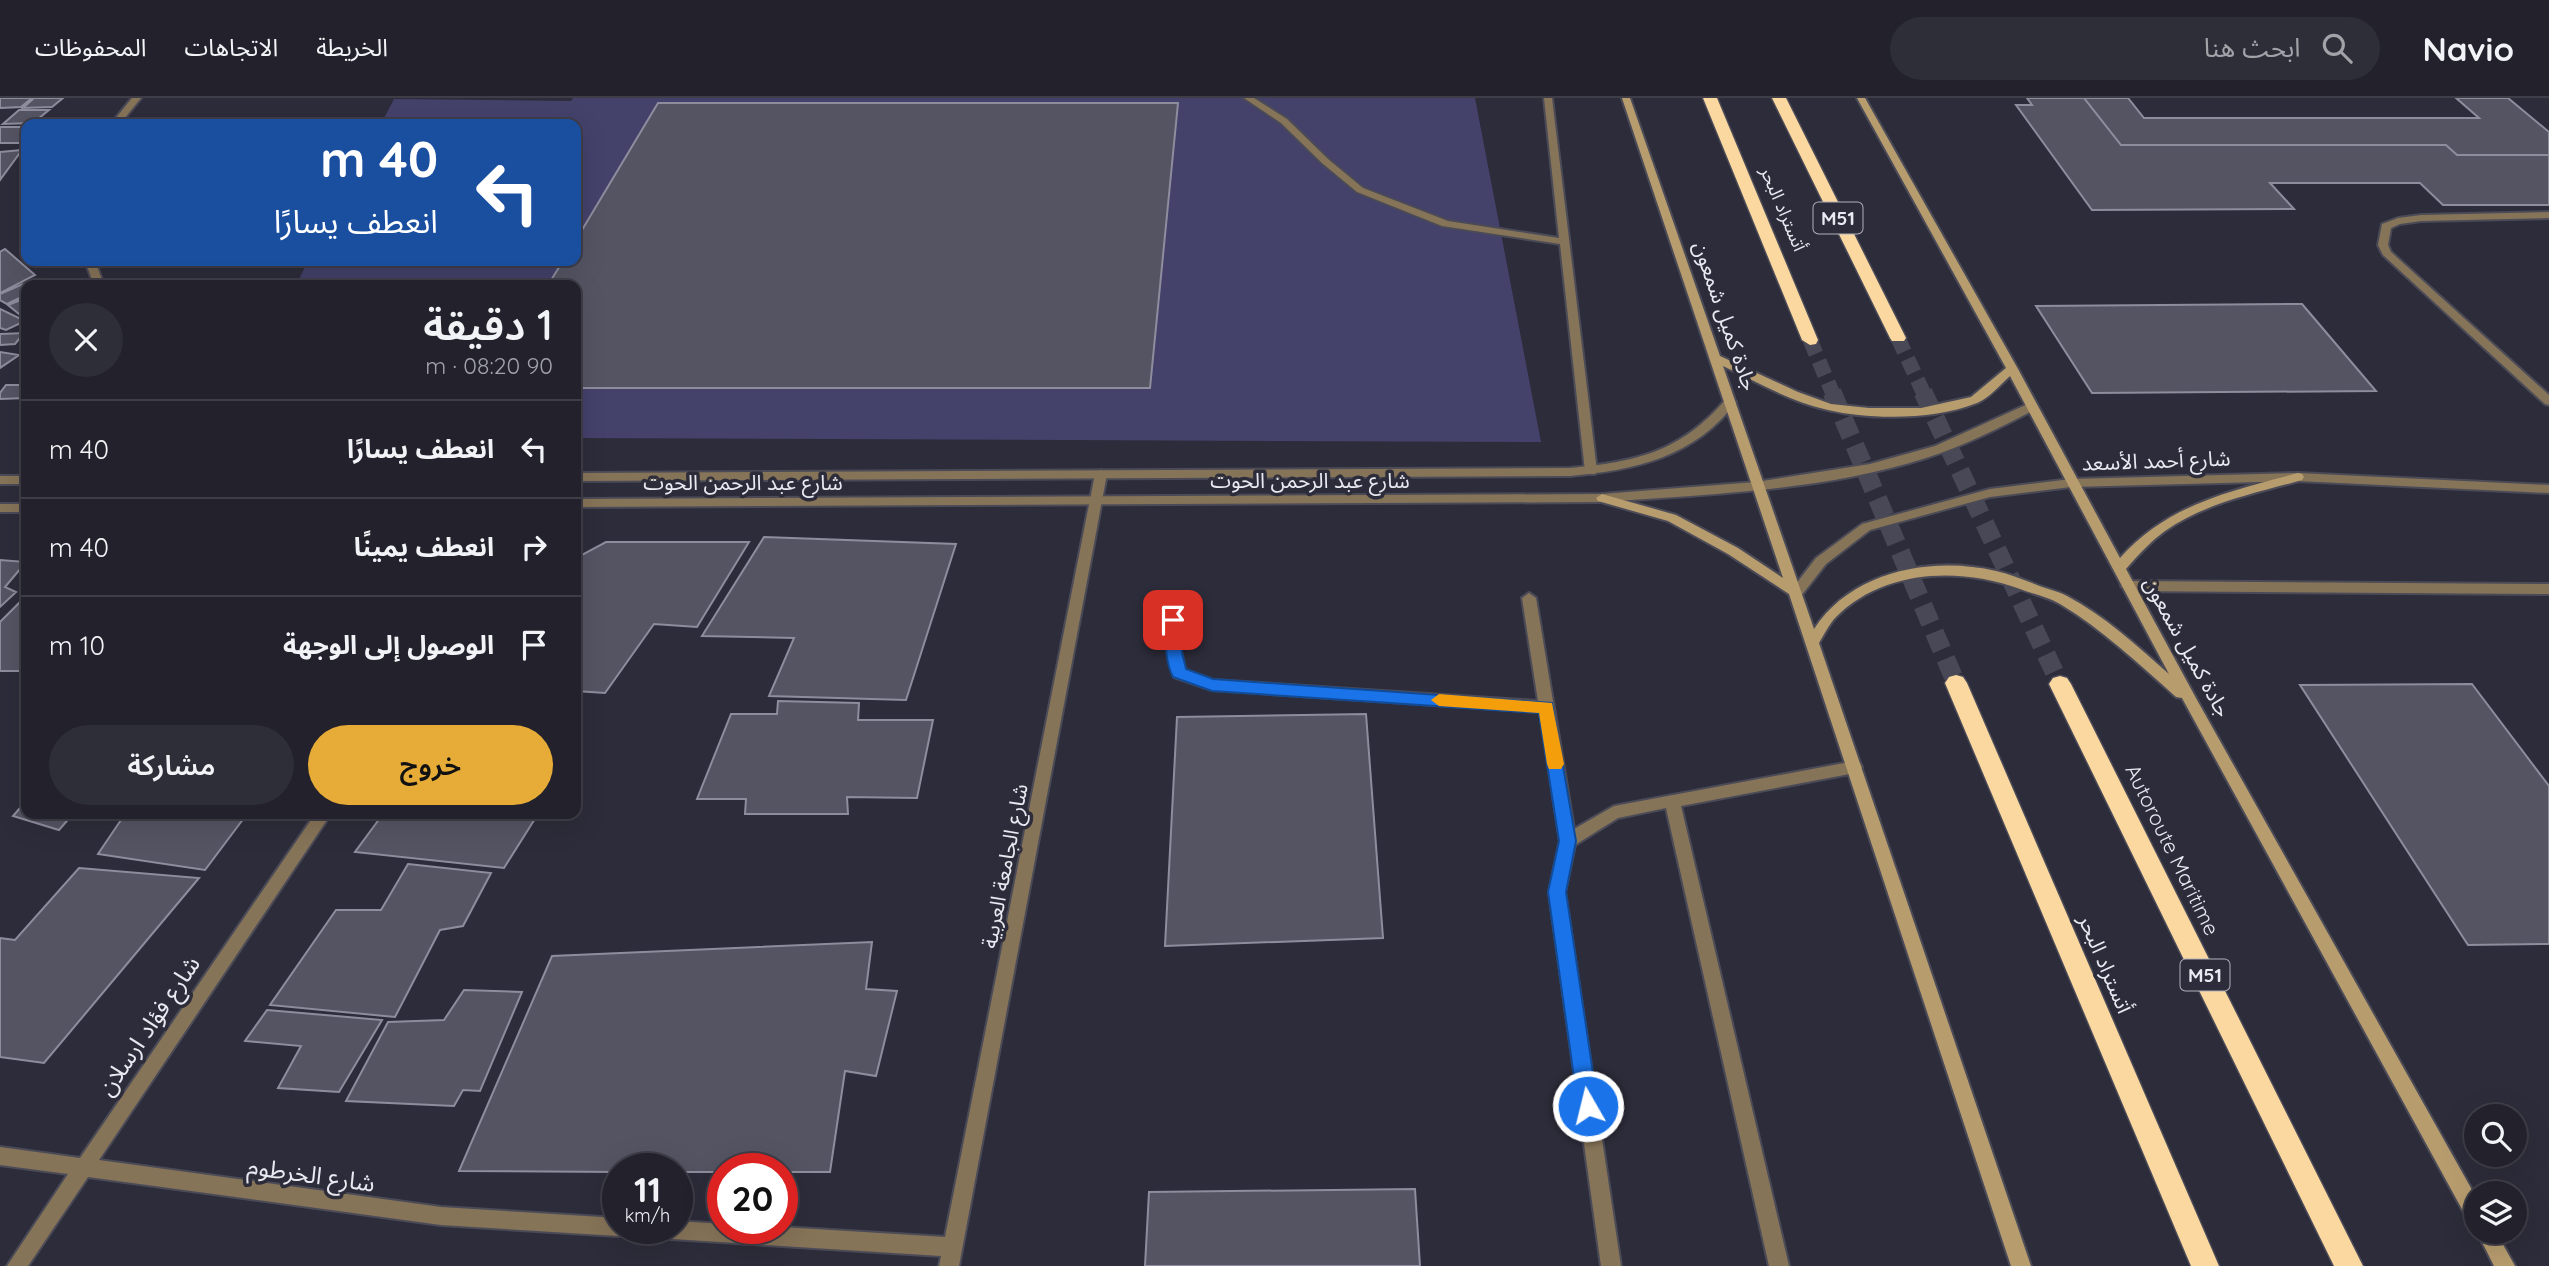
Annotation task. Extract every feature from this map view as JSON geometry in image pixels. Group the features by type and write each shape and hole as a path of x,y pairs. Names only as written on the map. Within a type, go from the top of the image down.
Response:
{"highway":[{"name":"أتستراد البحر","path":"1710,98 1810,340"},
{"name":"M51","path":"1779,98 1898,338"},
{"name":"أتستراد البحر","path":"1956,683 2205,1266"},
{"name":"Autoroute Maritime","path":"2060,684 2349,1266"}],"main road":[{"name":"جادة كميل شمعون","path":"1626,98 1757,486 1813,641 2021,1266"},
{"name":"جادة كميل شمعون","path":"1861,98 2012,369 2030,407 2192,704 2464,1193"},
{"path":"1715,358 1794,395 1829,407 1869,412 1921,412 1975,400 2012,369"},
{"path":"2118,569 2144,541 2177,518 2217,500 2298,477"},
{"path":"1602,498 1672,518 1724,546 1796,593"},
{"path":"1813,641 1830,615 1854,595 1881,580 1935,570 1995,575 2062,599 2148,662 2192,704"},
{"path":"2493,1244 2505,1266"}],"street":[{"path":"118,119 137,98"},
{"path":"1248,98 1284,121 1325,162 1360,190 1446,225 1565,242"},
{"path":"1548,98 1591,471"},
{"path":"2549,215 2408,219 2386,226 2383,237 2387,253 2549,401"},
{"name":"شارع عبد الرحمن الحوت","path":"581,477 1591,471 1637,462 1677,447 1708,427 1730,402"},
{"name":"شارع عبد الرحمن الحوت","path":"581,503 1602,498 1757,486 1846,473 1909,458 1975,435 2030,407"},
{"name":"شارع الجامعة العربية","path":"951,1257 1101,474"},
{"name":"شارع أحمد الأسعد","path":"1796,593 1821,561 1866,527 1990,493 2071,483 2298,477 2549,489"},
{"path":"0,480 21,480"},
{"path":"0,508 21,508"},
{"path":"2128,586 2549,589"},
{"path":"1530,597 1568,841 1557,892 1611,1266"},
{"path":"1173,620 1174,652 1179,673 1212,685 1546,707"},
{"path":"1568,841 1614,812 1855,766"},
{"path":"1672,800 1779,1266"},
{"name":"شارع فؤاد ارسلان","path":"17,1266 320,819"},
{"name":"شارع الخرطوم","path":"0,1156 441,1216 602,1226"},
{"path":"693,1233 951,1257"}],"shaded area":[{"path":"573,98 1475,98 1541,442 581,438 581,280 298,280 306,266 581,266 581,119 384,119 394,99 571,101"}],"building":[{"path":"0,98 32,98 21,107 0,108"},
{"path":"34,98 63,98 52,107 23,108"},
{"path":"2027,98 2084,98 2121,145 2446,145 2457,155 2549,155 2549,205 2443,205 2420,183 2270,183 2294,209 2092,210 2016,105 2032,105"},
{"path":"2084,98 2128,98 2144,118 2479,118 2456,98 2508,98 2549,132 2549,155 2457,155 2446,145 2121,145"},
{"path":"658,103 1178,103 1150,388 581,388 581,280 551,280 560,266 581,266 581,232"},
{"path":"19,110 49,110 38,119 21,119 21,123 3,124"},
{"path":"0,127 21,127 20,143 0,143"},
{"path":"21,150 0,180 0,152"},
{"path":"5,249 21,263 21,266 35,275 0,293 0,252"},
{"path":"21,285 21,297 7,304 0,300 0,294"},
{"path":"21,300 21,316 8,305"},
{"path":"2302,304 2376,391 2092,393 2036,306"},
{"path":"0,309 21,319 21,323 6,330 0,328"},
{"path":"21,333 21,337 15,344 0,345 0,334"},
{"path":"0,352 19,355 0,368"},
{"path":"6,385 21,385 21,398 0,399 0,393"},
{"path":"764,537 956,544 906,700 769,696 794,638 702,636"},
{"path":"606,542 749,542 697,627 654,624 605,693 581,691 581,555"},
{"path":"0,560 21,562 21,568 5,587 16,592 0,607"},
{"path":"21,601 21,671 0,671 0,622"},
{"path":"2472,684 2549,786 2549,944 2468,945 2300,685"},
{"path":"778,701 859,703 858,720 933,720 917,798 847,797 848,814 745,814 746,799 697,799 731,714 777,714"},
{"path":"1366,714 1383,938 1165,946 1177,717"},
{"path":"21,807 21,818 13,816"},
{"path":"23,819 69,819 59,830"},
{"path":"122,819 243,819 205,870 98,854"},
{"path":"379,819 535,819 504,868 355,852"},
{"path":"408,864 491,873 463,926 440,930 395,1017 270,1005 336,910 381,910"},
{"path":"79,868 199,878 44,1063 0,1057 0,938 15,940"},
{"path":"872,942 866,989 897,991 876,1076 845,1071 830,1172 798,1172 798,1153 707,1153 707,1172 693,1172 693,1153 602,1153 602,1172 459,1171 552,956"},
{"path":"464,990 522,992 480,1091 463,1090 454,1106 346,1101 388,1022 444,1020"},
{"path":"267,1010 382,1020 339,1092 278,1088 301,1046 245,1041"},
{"path":"1415,1189 1420,1266 1145,1266 1149,1192"}],"tunnel":[{"path":"1898,338 1924,394"},
{"path":"1810,340 1833,394"},
{"path":"1832,392 1956,683"},
{"path":"1923,392 2060,684"}],"slow traffic":[{"path":"1439,700 1546,707 1555,764"}],"route":[{"path":"1173,620 1174,652 1179,673 1212,685 1546,707 1568,841 1557,892 1588,1106"}]}
